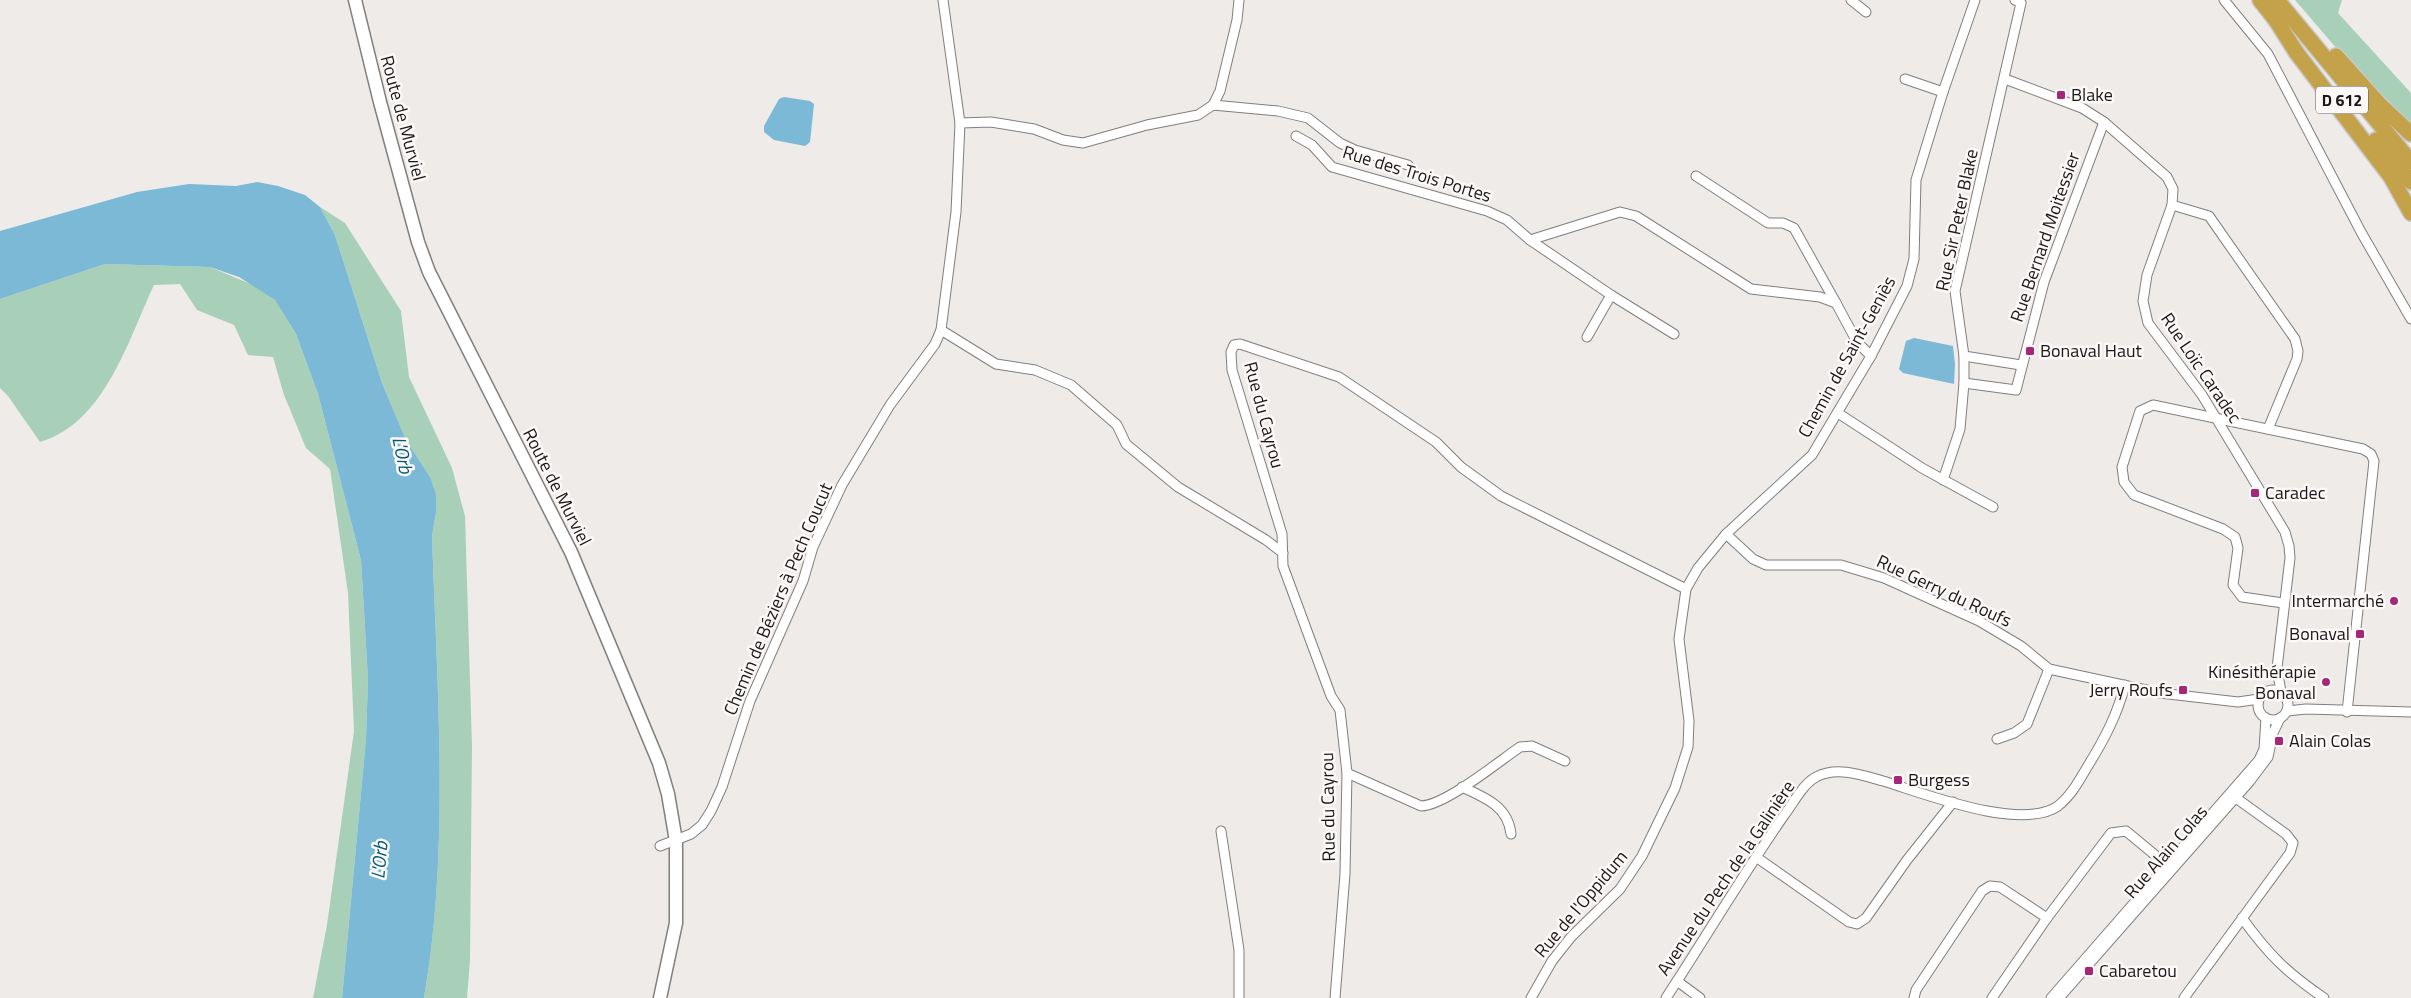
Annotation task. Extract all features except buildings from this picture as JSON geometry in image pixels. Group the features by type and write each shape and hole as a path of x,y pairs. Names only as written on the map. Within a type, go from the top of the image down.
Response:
{"highway":[{"name":"D 612","path":"2260,0 2411,182"},
{"name":"D 612","path":"2279,0 2411,162"},
{"path":"2279,0 2411,134"},
{"path":"2274,17 2296,52 2391,177 2411,213"}],"main road":[{"name":"Route de Murviel","path":"356,0 382,112 418,242 429,272 571,552 659,763 668,794 676,841 676,923 660,998"}],"street":[{"name":"Chemin de Béziers à Pech Coucut","path":"660,846 691,834 702,825 711,811 722,787 750,701 803,581 813,547 842,485 890,405 935,344 941,330 956,212 960,123 943,0"},
{"path":"960,123 1000,123 1034,129 1063,140 1083,143 1147,125 1198,114 1213,105 1220,91 1237,20 1239,0"},
{"path":"1851,0 1866,12"},
{"name":"Chemin de Saint-Geniès","path":"1688,747 1689,720 1678,639 1686,589 1698,568 1726,534 1812,454 1871,356 1907,286 1914,259 1916,180 1974,0"},
{"name":"Rue Sir Peter Blake","path":"1943,480 1960,429 1964,383 1964,356 1956,291 2021,3 2015,0"},
{"path":"2224,0 2268,54 2361,232 2411,319"},
{"path":"1905,79 1943,92"},
{"name":"Rue Loïc Caradec","path":"2005,79 2082,108 2104,122 2167,177 2173,189 2172,204 2147,275 2143,301 2148,323 2202,395 2285,532 2290,558 2283,603 2277,668 2281,692"},
{"path":"1213,105 1278,111 1308,118 1340,143 1355,150 1408,165"},
{"name":"Rue Bernard Moitessier","path":"1964,383 2016,390 2044,282 2104,122"},
{"name":"Rue des Trois Portes","path":"1296,136 1312,145 1332,167 1487,211 1507,220 1530,240 1611,295 1674,334"},
{"path":"1696,176 1768,223 1783,224 1794,228 1857,342 1871,356"},
{"path":"2172,204 2209,216 2295,339 2298,351 2297,359 2268,429"},
{"path":"1530,240 1620,212 1636,216 1751,289 1820,298 1836,303"},
{"path":"1587,337 1611,295"},
{"path":"941,330 996,364 1035,370 1072,385 1117,425 1126,444 1178,488 1266,540 1283,553"},
{"name":"Rue du Cayrou","path":"1335,998 1345,874 1347,774 1340,710 1331,696 1283,566 1282,534 1232,370 1230,352 1234,344 1240,344 1339,377 1436,442 1461,467 1501,496 1686,589"},
{"path":"1964,356 2021,365"},
{"path":"2283,603 2242,597 2233,586 2238,548 2235,538 2224,529 2134,495 2124,482 2122,467 2140,411 2153,405 2363,449 2370,454 2374,461 2347,712"},
{"path":"1838,413 1943,480 1993,507"},
{"name":"Rue Gerry du Roufs","path":"1726,534 1752,559 1766,565 1840,564 1884,578 1979,621 2021,646 2049,669 2160,693 2238,702 2259,699"},
{"name":"Rue Loïc Caradec","path":"2268,690 2277,668"},
{"path":"1997,740 2014,733 2027,724 2049,669"},
{"name":"Avenue du Pech de la Galinière","path":"1666,998 1756,857 1806,786 1816,776 1835,772 1857,774 2007,816 2032,814 2056,807 2074,790 2111,728 2125,685"},
{"path":"2268,690 2281,692 2287,706 2280,718 2263,714 2259,699 2268,690"},
{"name":"Rue Gerry du Roufs","path":"2238,702 2263,714"},
{"path":"2287,706 2306,710 2347,712 2411,712"},
{"name":"Rue Alain Colas","path":"2050,998 2259,760 2264,749 2263,714"},
{"name":"Rue Alain Colas","path":"2060,998 2236,798 2268,757 2273,733 2280,718"},
{"path":"1347,774 1421,806 1436,803 1520,747 1532,746 1565,761"},
{"name":"Rue de l'Oppidum","path":"1531,998 1552,961 1571,937 1620,889 1642,856 1675,788 1688,747"},
{"path":"1462,787 1494,801 1510,826 1510,834"},
{"path":"2184,998 2290,853 2293,843 2286,834 2236,798"},
{"path":"1756,857 1849,922 1857,924 1866,918 1907,860 1953,802"},
{"path":"1221,831 1239,950 1239,998"},
{"path":"1992,998 2047,918 2111,833 2126,831 2168,865"},
{"path":"1914,998 1916,990 1982,891 1990,886 2000,887 2047,918"},
{"path":"2242,918 2264,948 2288,973 2324,998"},
{"path":"1677,982 1700,998"}],"green space":[{"path":"2295,0 2342,0 2338,13 2411,93 2411,130 2380,99"},
{"path":"320,207 345,223 401,311 409,377 452,468 465,516 472,746 470,961 467,998 424,998 432,941 437,883 440,767 432,536 436,513 430,477 406,440 382,383 335,235"},
{"path":"105,264 210,267 258,287 275,300 296,334 318,394 361,560 368,679 366,739 342,998 313,998 327,925 354,731 348,593 330,469 306,448 284,395 273,357 248,355 234,325 197,310 180,284 154,285 124,354 98,398 82,417 62,432 40,442 8,396 0,388 0,299"}],"water":[{"path":"784,97 810,101 814,104 810,142 805,146 774,140 764,132 764,126 779,99"},
{"name":"L'Orb","path":"257,182 278,186 305,195 320,207 335,235 382,383 406,440 430,477 436,495 436,513 432,536 439,709 439,826 432,941 424,998 342,998 366,739 368,679 361,560 318,394 296,334 275,300 239,277 210,267 105,264 0,299 0,231 137,192 189,184 236,186"},
{"path":"1914,338 1953,346 1955,364 1954,384 1903,373 1899,369 1906,341"}],"place":[{"name":"Blake","path":"2061,95"},
{"name":"Bonaval Haut","path":"2030,351"},
{"name":"Caradec","path":"2255,493"},
{"name":"Intermarché","path":"2394,601"},
{"name":"Bonaval","path":"2360,634"},
{"name":"Kinésithérapie Bonaval","path":"2326,682"},
{"name":"Jerry Roufs","path":"2183,690"},
{"name":"Alain Colas","path":"2279,741"},
{"name":"Burgess","path":"1898,780"},
{"name":"Cabaretou","path":"2089,971"}]}
